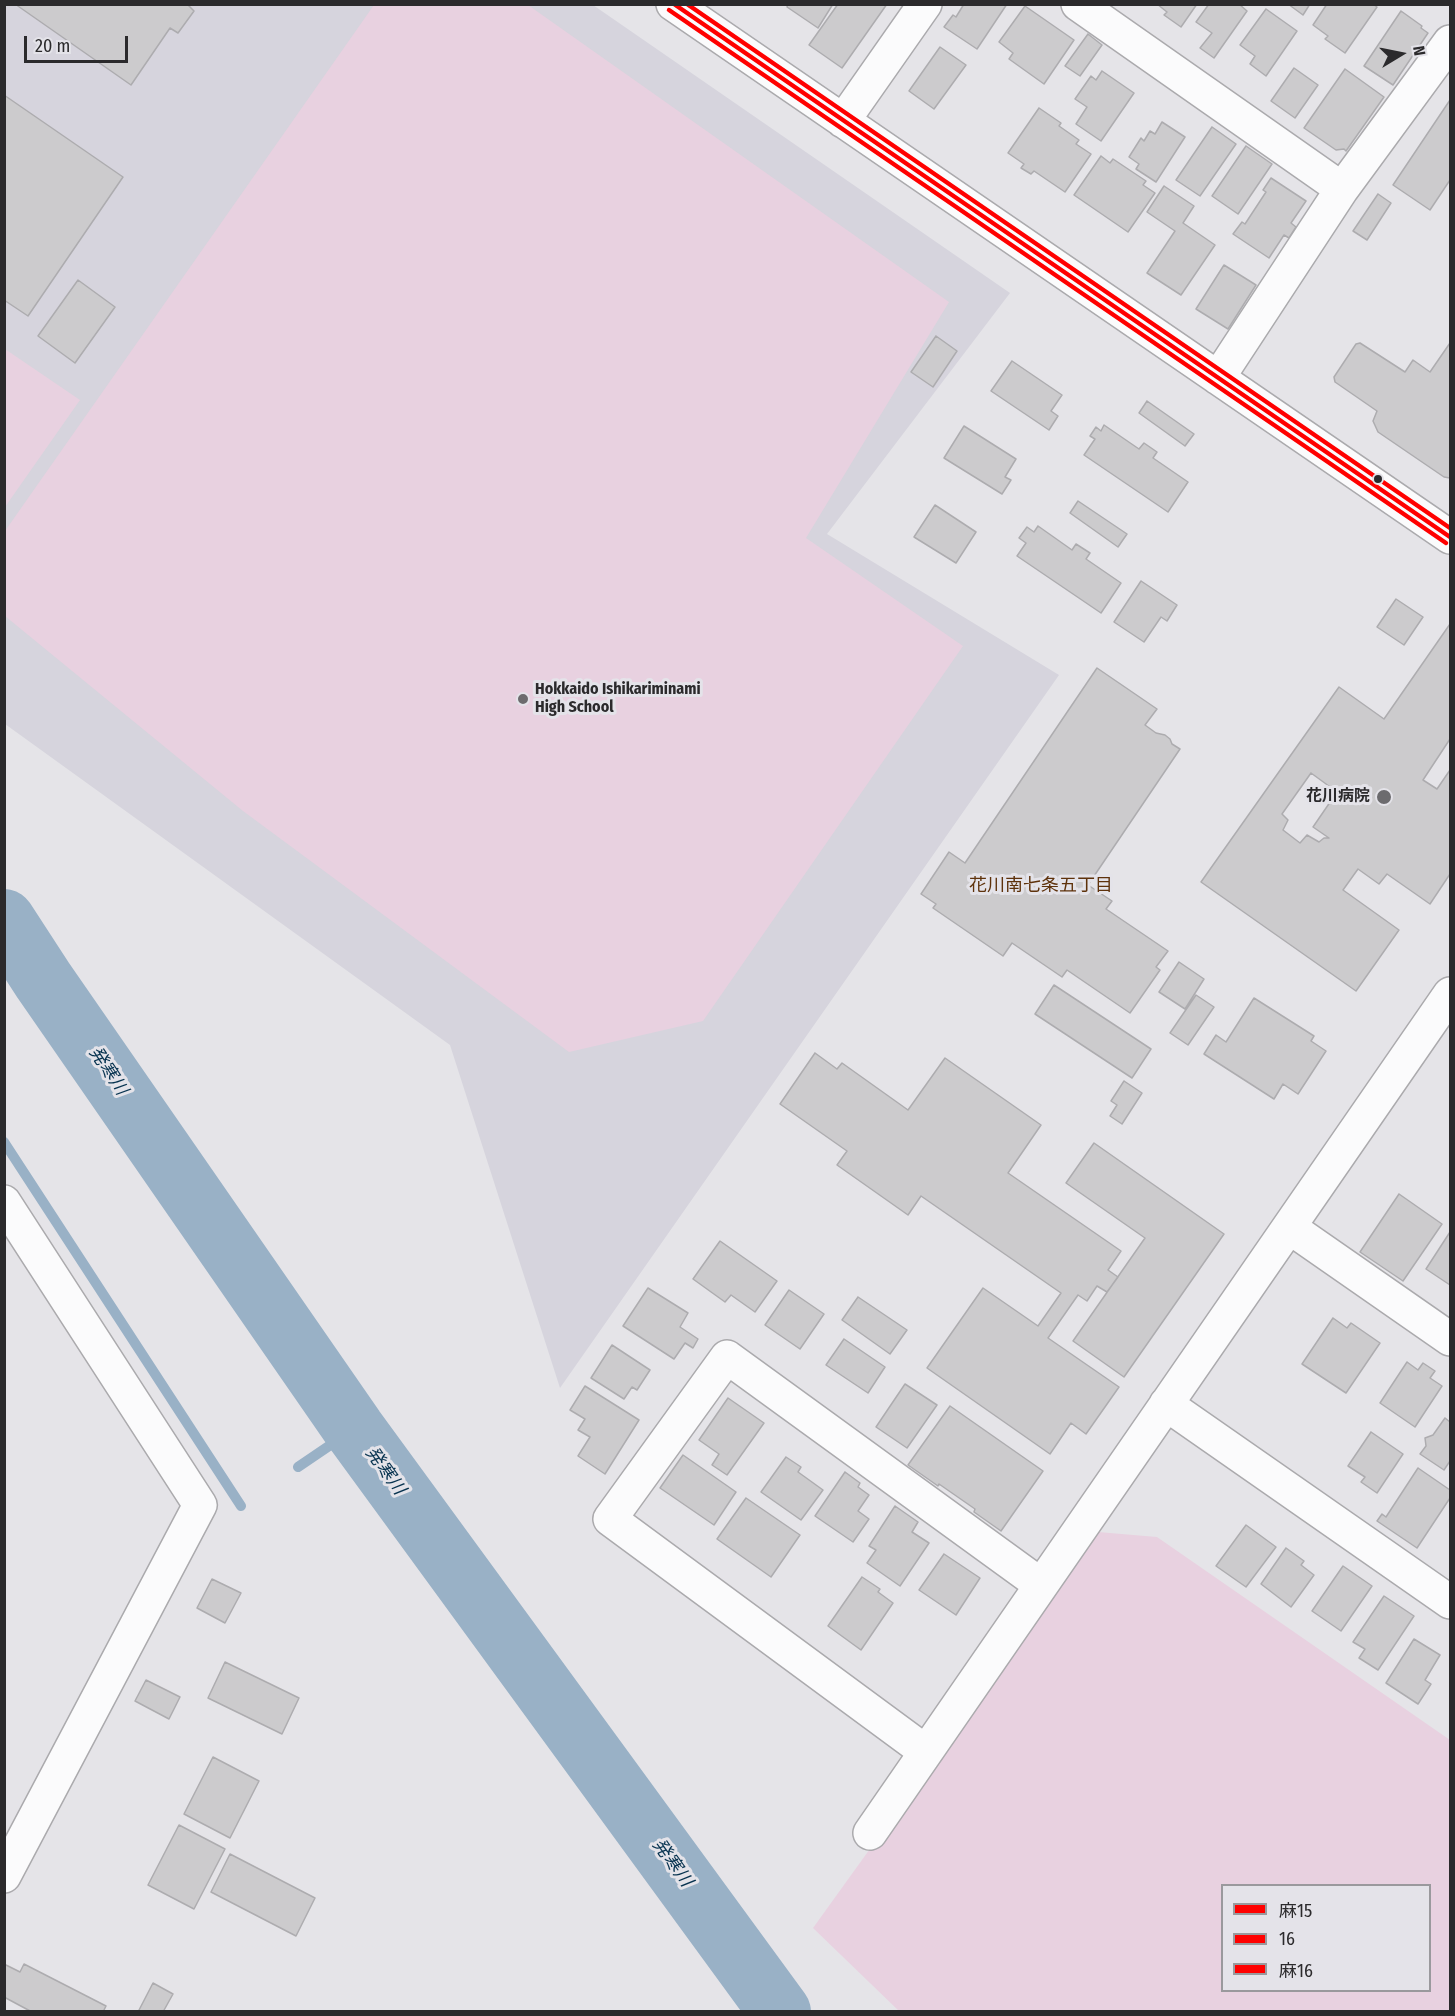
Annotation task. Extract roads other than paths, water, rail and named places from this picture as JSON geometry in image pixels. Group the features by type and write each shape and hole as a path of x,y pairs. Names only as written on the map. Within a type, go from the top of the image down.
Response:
{"street":[{"path":"673,4 1450,537"},
{"path":"843,121 925,4"},
{"path":"1078,4 1342,189"},
{"path":"1218,378 1342,189 1450,42"},
{"path":"870,1833 1450,994"},
{"path":"4,1202 200,1505 4,1876"},
{"path":"1289,1227 1450,1339"},
{"path":"926,1752 610,1519 727,1357 1041,1585"},
{"path":"1166,1404 1450,1602"}],"waterway":[{"name":"発寒川","path":"4,920 43,980 354,1429 780,2012"},
{"path":"4,1142 241,1506"},
{"path":"298,1467 354,1429"}],"place":[{"name":"Hokkaido Ishikariminami High School","path":"523,699"},
{"name":"花川病院","path":"1384,797"}],"district":[{"name":"花川南七条五丁目","path":"1041,886"}]}
